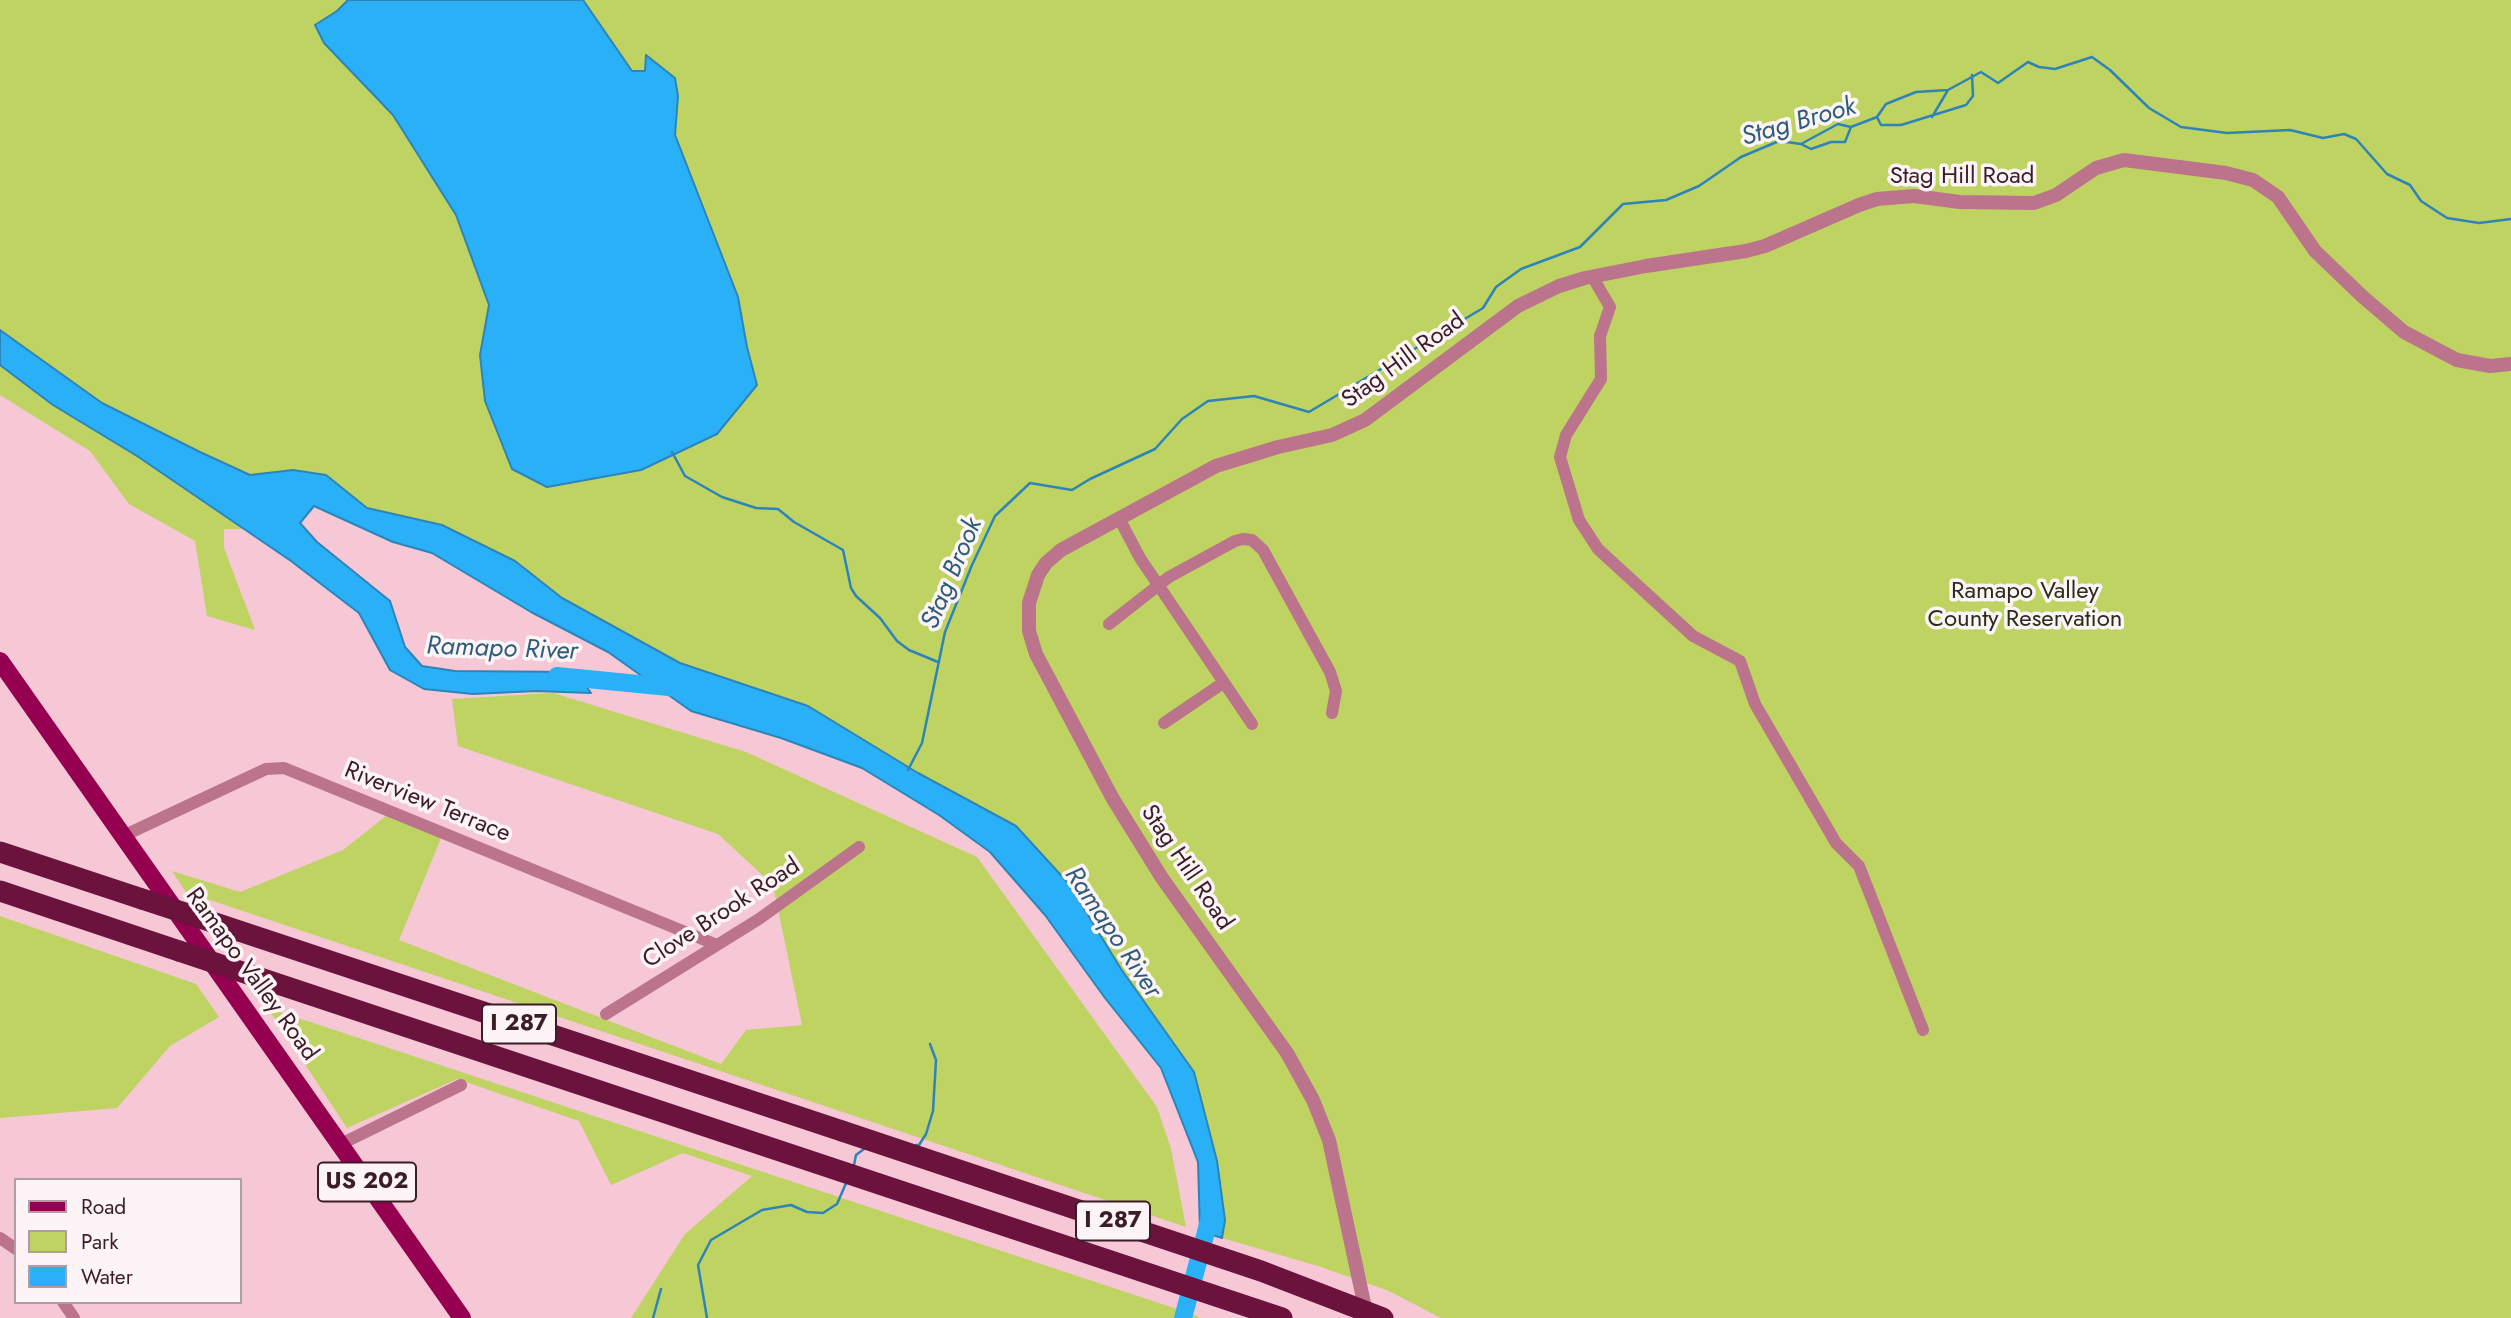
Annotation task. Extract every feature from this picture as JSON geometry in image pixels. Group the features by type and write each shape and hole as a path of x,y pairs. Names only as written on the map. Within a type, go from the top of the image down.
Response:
{"highway":[{"name":"I 287","path":"0,852 1273,1275 1383,1318"},
{"name":"I 287","path":"0,891 1282,1318"}],"main road":[{"name":"Ramapo Valley Road","path":"0,661 462,1318"}],"street":[{"name":"Stag Hill Road","path":"1368,1318 1329,1140 1313,1100 1287,1053 1162,878 1127,822 1055,691 1032,643 1029,603 1032,589 1046,563 1061,550 1216,466 1278,447 1332,435 1365,420 1518,306 1559,286 1592,276 1765,246 1877,199 1914,196 1960,202 2034,203 2056,195 2096,168 2110,162 2137,160 2226,173 2253,180 2278,197 2315,251 2363,298 2404,332 2457,360 2490,366 2511,364"},
{"path":"1592,276 1610,307 1600,336 1601,379 1566,435 1560,457 1579,520 1598,549 1693,636 1740,661 1755,704 1795,774 1836,843 1859,866 1923,1030"},
{"path":"1120,520 1158,585 1252,724"},
{"path":"1109,624 1169,577 1235,541 1248,538 1263,550 1333,678 1336,691 1332,713"},
{"path":"1164,723 1223,683"},
{"name":"Riverview Terrace","path":"123,836 266,769 284,768 717,945"},
{"name":"Clove Brook Road","path":"606,1014 759,919 859,847"},
{"path":"341,1144 461,1085"}],"green space":[{"name":"Ramapo Valley County Reservation","path":"0,0 348,0 337,11 315,25 324,43 393,114 456,215 489,305 480,355 531,479 547,487 717,434 756,385 738,297 675,135 678,96 646,56 645,71 632,71 583,0 2511,0 2511,1318 1441,1318 1389,1291 1318,1266 1222,1238 1225,1220 1217,1161 1194,1072 1121,969 1069,884 1016,826 918,773 808,706 680,663 562,598 515,561 442,525 366,508 325,475 293,470 249,475 102,403 0,330"},
{"path":"0,365 53,405 137,456 243,529 224,529 224,548 255,630 207,616 195,541 129,504 90,451 0,395"},
{"path":"553,693 746,752 977,857 1157,1107 1171,1149 1186,1227 186,892 172,871 240,892 343,850 391,812 444,831 399,940 721,1064 746,1030 802,1025 773,885 718,834 458,746 452,699"},
{"path":"0,916 196,984 219,1017 170,1046 117,1108 0,1118"},
{"path":"268,1008 1200,1318 631,1318 685,1234 752,1176 683,1153 611,1185 579,1121 457,1079 347,1128"}],"water":[{"path":"348,0 583,0 632,71 645,71 646,55 675,78 678,96 675,135 738,297 757,385 717,434 641,470 547,487 512,469 485,401 480,355 489,305 456,215 393,115 324,43 315,25 337,11"},
{"path":"0,330 102,403 200,452 250,475 293,470 326,475 367,508 442,525 515,561 562,598 680,663 808,706 918,773 1016,826 1069,884 1121,969 1194,1072 1217,1161 1225,1220 1222,1238 1200,1231 1198,1162 1161,1068 1105,998 1045,915 990,852 939,815 862,768 781,738 691,711 608,652 531,612 432,553 393,542 314,506 300,523 317,542 390,601 405,647 422,666 455,671 576,672 591,693 536,691 473,694 424,689 390,670 359,613 291,561 137,456 53,405 0,365"}],"waterway":[{"name":"Stag Brook","path":"908,770 922,743 945,632 972,565 995,516 1030,483 1072,490 1155,449 1182,419 1208,401 1254,396 1309,412 1483,308 1496,287 1521,269 1580,247 1623,204 1666,200 1699,186 1741,157 1779,141 1801,144 1838,124 1851,127 1877,117 1886,104 1916,92 1948,90 1981,72 1998,83 2028,62 2055,69 2092,57 2110,70 2149,108 2181,127 2227,133 2290,130 2323,138 2344,134 2356,139 2387,174 2410,185 2421,201 2447,218 2479,223 2511,219"},
{"path":"1877,117 1881,125 1901,125 1966,105 1973,96 1972,75"},
{"path":"1932,117 1948,90"},
{"path":"1801,144 1811,149 1831,142 1845,142 1851,127"},
{"path":"672,452 685,476 722,497 756,508 778,509 794,522 843,550 851,588 856,596 880,618 897,641 909,650 938,662"},
{"name":"Ramapo River","path":"557,676 679,688"},
{"path":"916,1145 919,1145 926,1134 933,1111 936,1060 930,1044"},
{"path":"854,1165 856,1155 864,1149"},
{"path":"707,1318 698,1265 711,1240 762,1210 791,1205 807,1212 823,1213 837,1204 847,1181"},
{"name":"Ramapo River","path":"1183,1318 1210,1210"},
{"path":"653,1318 661,1289"}]}
